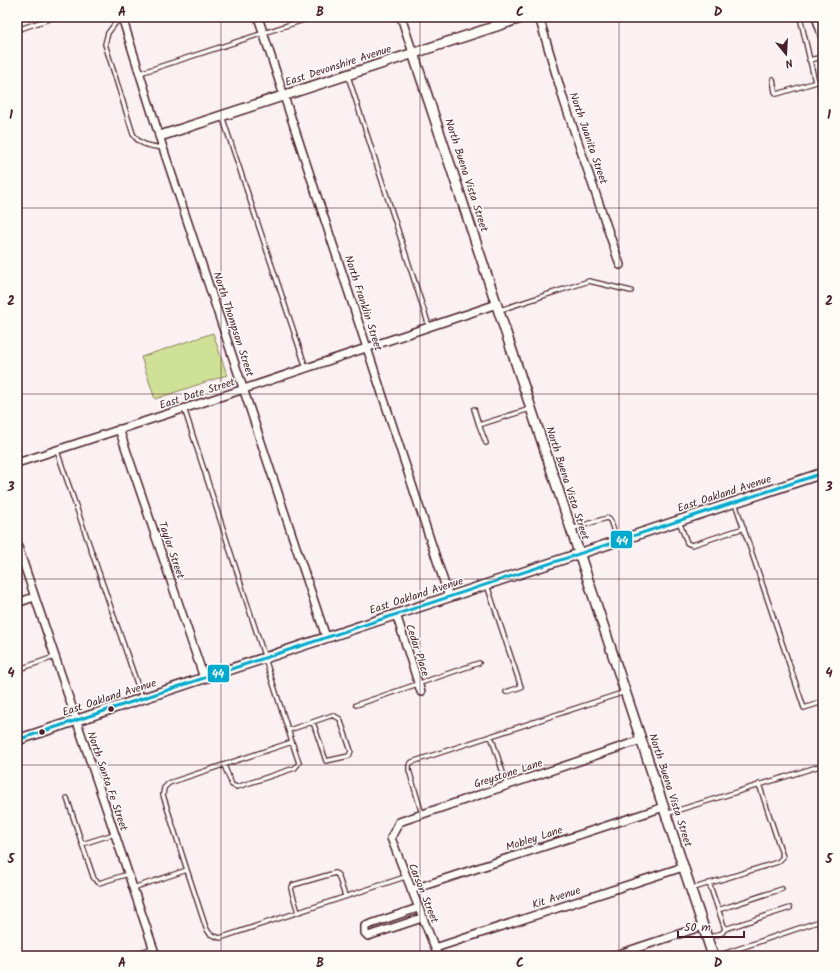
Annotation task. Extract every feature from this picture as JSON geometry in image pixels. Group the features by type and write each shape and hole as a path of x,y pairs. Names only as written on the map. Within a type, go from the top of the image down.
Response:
{"street":[{"name":"North Thompson Street","path":"121,17 163,148 326,637"},
{"name":"North Franklin Street","path":"258,17 449,597"},
{"name":"North Buena Vista Street","path":"401,17 713,956"},
{"name":"East Devonshire Avenue","path":"160,136 524,17"},
{"name":"North Juanita Street","path":"539,17 564,101 620,265"},
{"path":"819,20 823,38"},
{"name":"East Date Street","path":"17,462 244,389 429,326 498,307"},
{"name":"Taylor Street","path":"119,429 204,678"},
{"name":"East Oakland Avenue","path":"17,740 823,473"},
{"name":"North Santa Fe Street","path":"17,544 156,956"},
{"path":"17,603 34,597"},
{"name":"Cedar Place","path":"396,614 421,692"},
{"name":"Greystone Lane","path":"391,838 399,822 641,740"},
{"name":"Mobley Lane","path":"410,890 665,810"},
{"name":"Carson Street","path":"391,838 410,890 438,956"},
{"name":"Kit Avenue","path":"435,948 684,867"},
{"path":"418,908 365,926 365,933 368,936 422,918"},
{"path":"613,956 703,926"}],"lane":[{"path":"17,30 55,17"},
{"path":"121,17 108,33 105,44 132,134 138,142 163,148"},
{"path":"140,73 313,17"},
{"path":"491,17 494,27"},
{"path":"800,17 815,82"},
{"path":"809,60 823,57"},
{"path":"348,75 429,326"},
{"path":"773,79 775,92 777,94 823,80"},
{"path":"222,116 306,368"},
{"path":"498,307 589,281 631,291"},
{"path":"184,408 299,763 295,768 234,787 224,765"},
{"path":"474,409 486,443"},
{"path":"479,425 531,409"},
{"path":"57,450 142,699"},
{"path":"735,502 804,708 823,702"},
{"path":"571,529 607,518 617,541"},
{"path":"679,520 687,543 692,544 744,528"},
{"path":"487,584 520,687 506,692"},
{"path":"17,670 54,657"},
{"path":"356,705 479,663"},
{"path":"422,814 409,770 409,765 412,762 625,692"},
{"path":"288,730 333,715 340,719 351,752 349,756 326,761 313,722"},
{"path":"490,736 507,785"},
{"path":"292,742 169,783 164,788 163,795 206,928 210,934 220,938 405,877"},
{"path":"665,810 759,784 823,764"},
{"path":"691,889 778,862 783,857 759,784"},
{"path":"67,798 94,879 99,882 128,874"},
{"path":"82,844 114,834"},
{"path":"133,888 187,870"},
{"path":"298,912 291,889 293,885 335,873 338,876 345,896"},
{"path":"709,883 725,929"},
{"path":"718,910 782,889"},
{"path":"707,939 722,933 725,929 790,908"},
{"path":"717,956 823,920"},
{"path":"129,956 153,948"}],"green space":[{"path":"213,333 227,375 155,399 141,357"}],"transit line":[{"name":"44","path":"17,740 823,473"}]}
